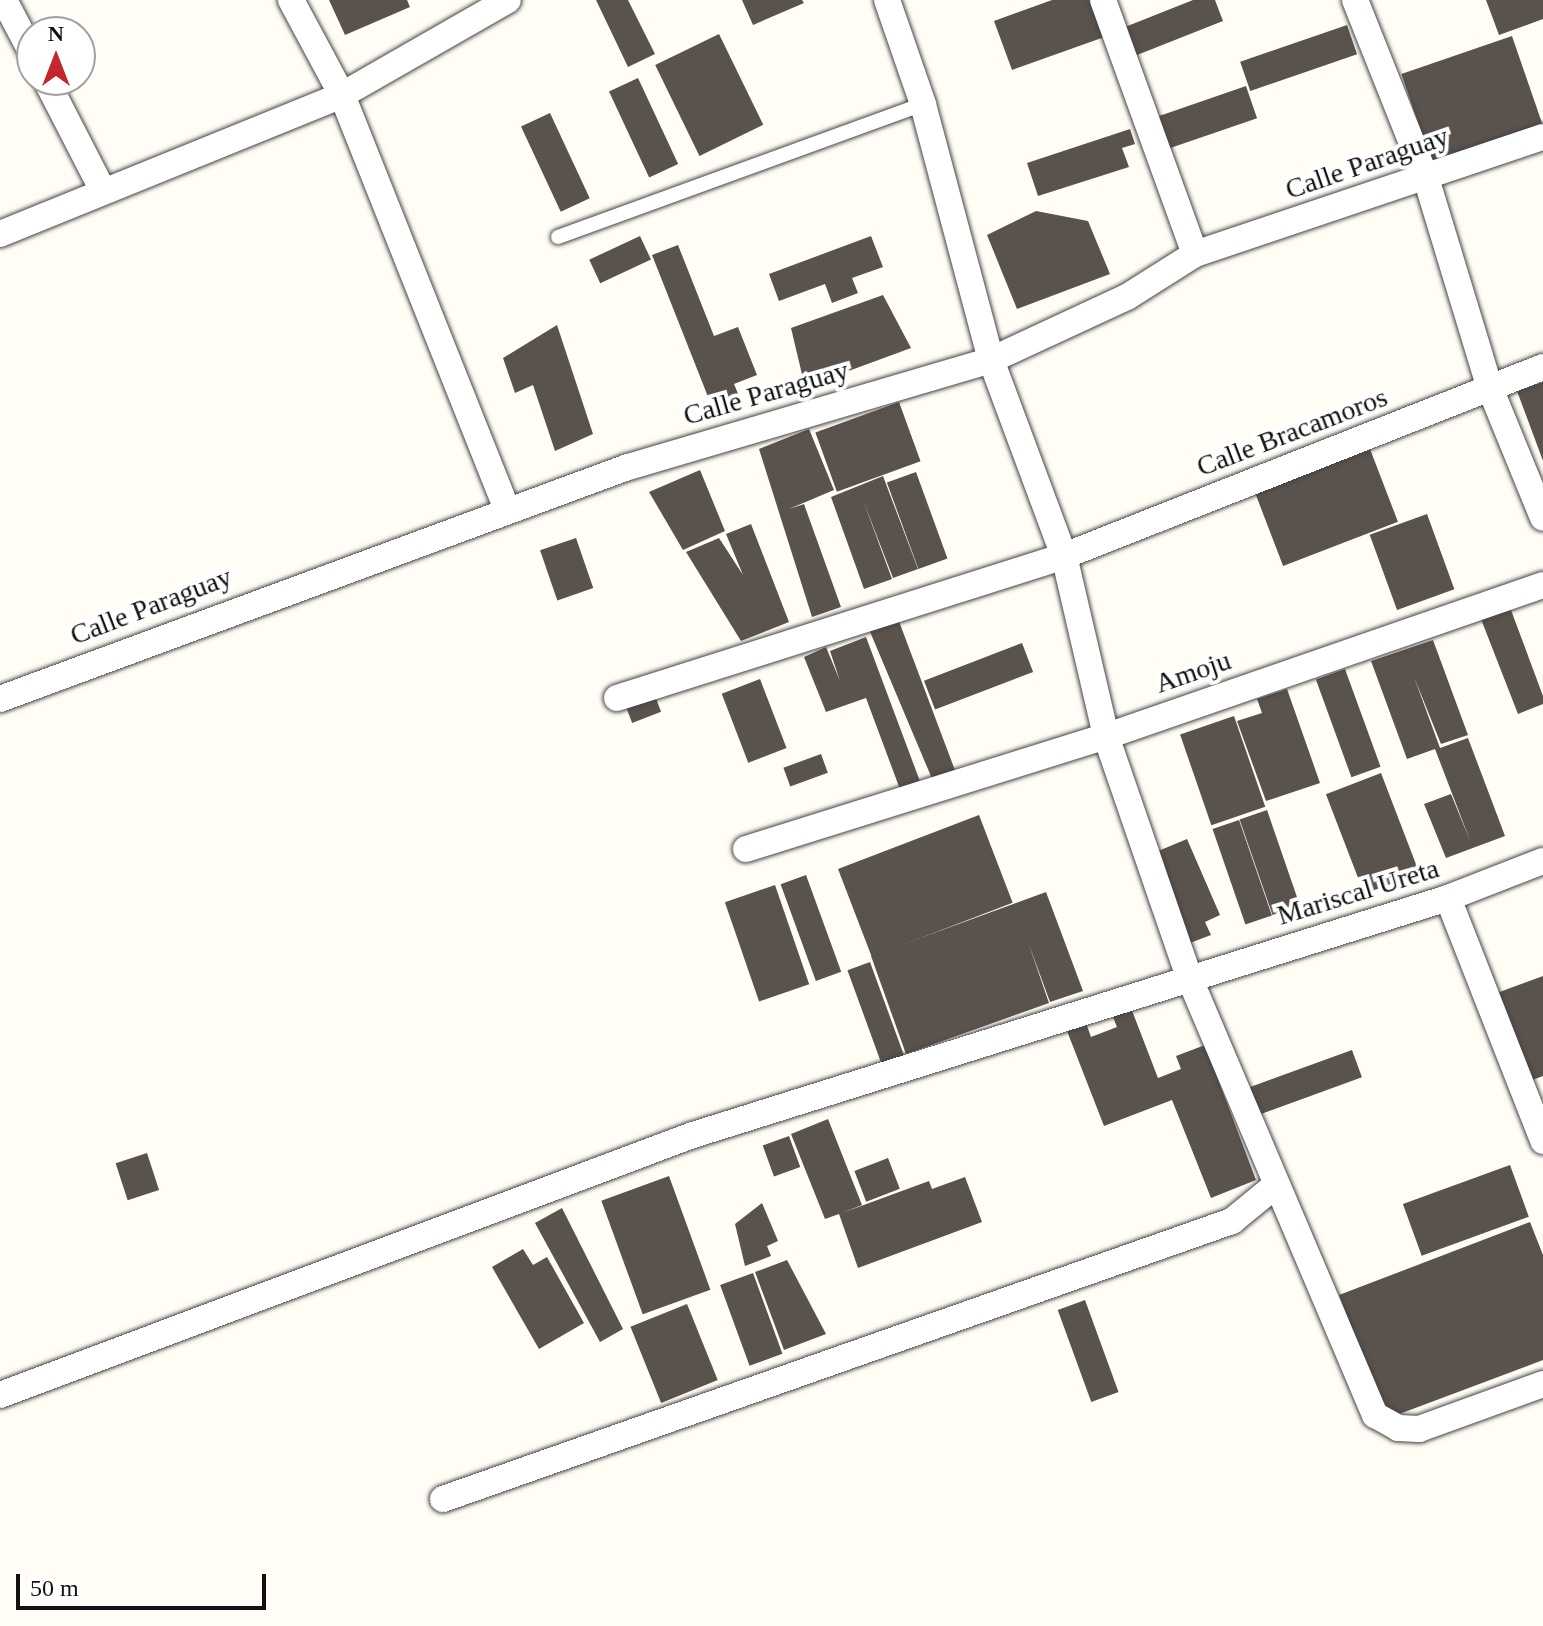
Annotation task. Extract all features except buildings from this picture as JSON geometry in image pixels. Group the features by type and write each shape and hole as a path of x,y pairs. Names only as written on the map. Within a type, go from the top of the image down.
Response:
{"street":[{"path":"4,0 16,23"},
{"path":"291,0 342,95 507,510"},
{"path":"0,234 102,189 342,95 508,0"},
{"path":"887,0 923,104 991,360 1064,556 1106,736 1189,977 1375,1415 1398,1428 1419,1429 1543,1384"},
{"path":"1103,0 1195,254"},
{"path":"1355,0 1426,178 1490,388 1543,518"},
{"path":"54,96 102,189"},
{"name":"Calle Paraguay","path":"0,699 507,510 991,360 1127,297 1195,254 1543,137"},
{"name":"Calle Bracamoros","path":"617,698 1064,556 1543,367"},
{"name":"Amoju","path":"746,849 1106,736 1543,585"},
{"name":"Mariscal Ureta","path":"0,1395 693,1135 1448,898 1543,861"},
{"path":"1448,898 1543,1141"},
{"path":"443,1499 1232,1221 1276,1185"}],"lane":[{"path":"558,237 923,104"}]}
